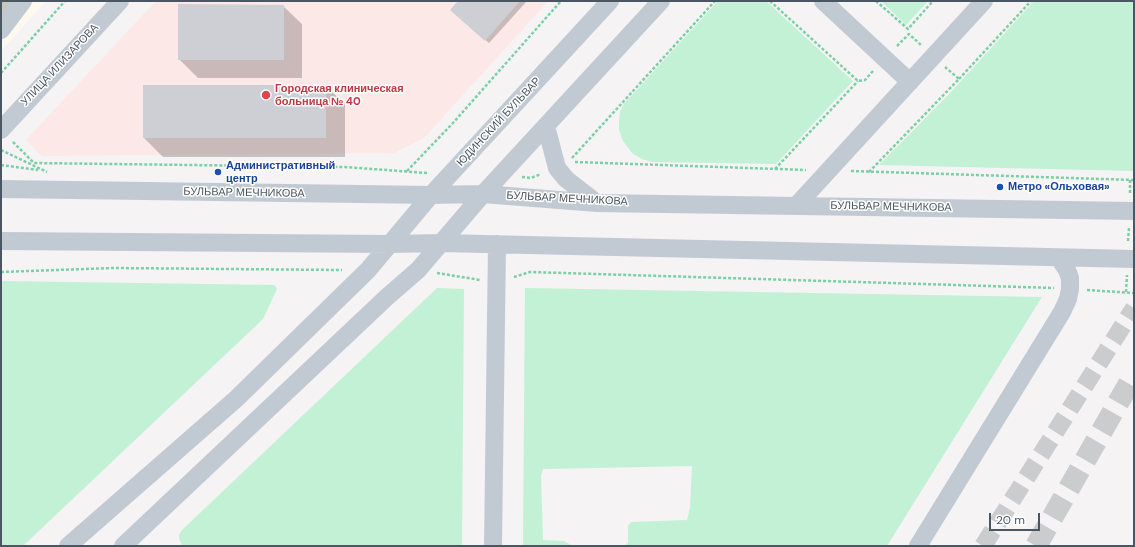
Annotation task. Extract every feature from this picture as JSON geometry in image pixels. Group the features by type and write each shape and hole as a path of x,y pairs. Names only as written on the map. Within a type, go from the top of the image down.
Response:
{"street":[{"path":"1,30 23,1"},
{"name":"УЛИЦА ИЛИЗАРОВА","path":"7,135 120,1"},
{"name":"ЮДИНСКИЙ БУЛЬВАР","path":"68,546 236,399 368,270 431,195 610,1"},
{"path":"123,546 139,538 387,297 418,270 483,194 661,1"},
{"path":"823,1 910,82"},
{"path":"796,206 984,1"},
{"path":"546,126 557,168 566,179 597,202"},
{"name":"БУЛЬВАР МЕЧНИКОВА","path":"4,187 431,195 483,194 597,202 1131,213"},
{"path":"1,241 497,244 1059,258 1131,264"},
{"path":"493,546 497,244"},
{"path":"918,546 1062,312 1068,299 1070,278 1067,270 1059,258"}],"path":[{"path":"1,73 65,1"},
{"path":"407,171 561,1"},
{"path":"715,1 569,162 1132,180 1128,242"},
{"path":"876,1 908,29 909,34"},
{"path":"908,29 933,1"},
{"path":"959,79 1031,1"},
{"path":"775,169 858,80"},
{"path":"7,135 34,163 345,167 450,175"},
{"path":"1,150 47,172 1,165"},
{"path":"500,176 531,178 557,168"},
{"path":"1126,292 1131,264"},
{"path":"1,272 113,268 368,270"},
{"path":"418,270 496,282 530,272 1070,289 1134,293"}],"shaded area":[{"path":"1,1 46,1 1,51"},
{"name":"Городская клиническая больница № 40","path":"156,1 548,1 424,138 394,153 42,156 26,140"}],"green space":[{"path":"718,1 766,1 853,81 776,164 652,162 642,159 632,153 623,141 619,130 620,112 623,105"},
{"path":"881,1 928,1 906,25"},
{"path":"1034,1 1134,1 1134,171 879,165 951,92"},
{"path":"1,281 274,285 277,289 263,319 23,546 1,546"},
{"path":"437,288 464,289 462,546 182,545 179,535 182,530"},
{"path":"525,288 1042,297 887,546 625,546 628,542 628,526 631,522 687,520 690,508 692,466 543,469 541,476 543,540 564,541 573,546 523,546"}],"building":[{"path":"458,1 520,1 485,41 450,10"},
{"path":"178,4 284,5 284,60 178,60"},
{"path":"143,85 326,85 326,138 143,138"}],"tunnel":[{"path":"983,546 1134,308"},
{"path":"1036,546 1134,375"}],"place":[{"name":"Городская клиническая больница № 40","path":"266,95"},
{"name":"Административный центр","path":"218,172"},
{"name":"Метро «Ольховая»","path":"1000,187"}]}
